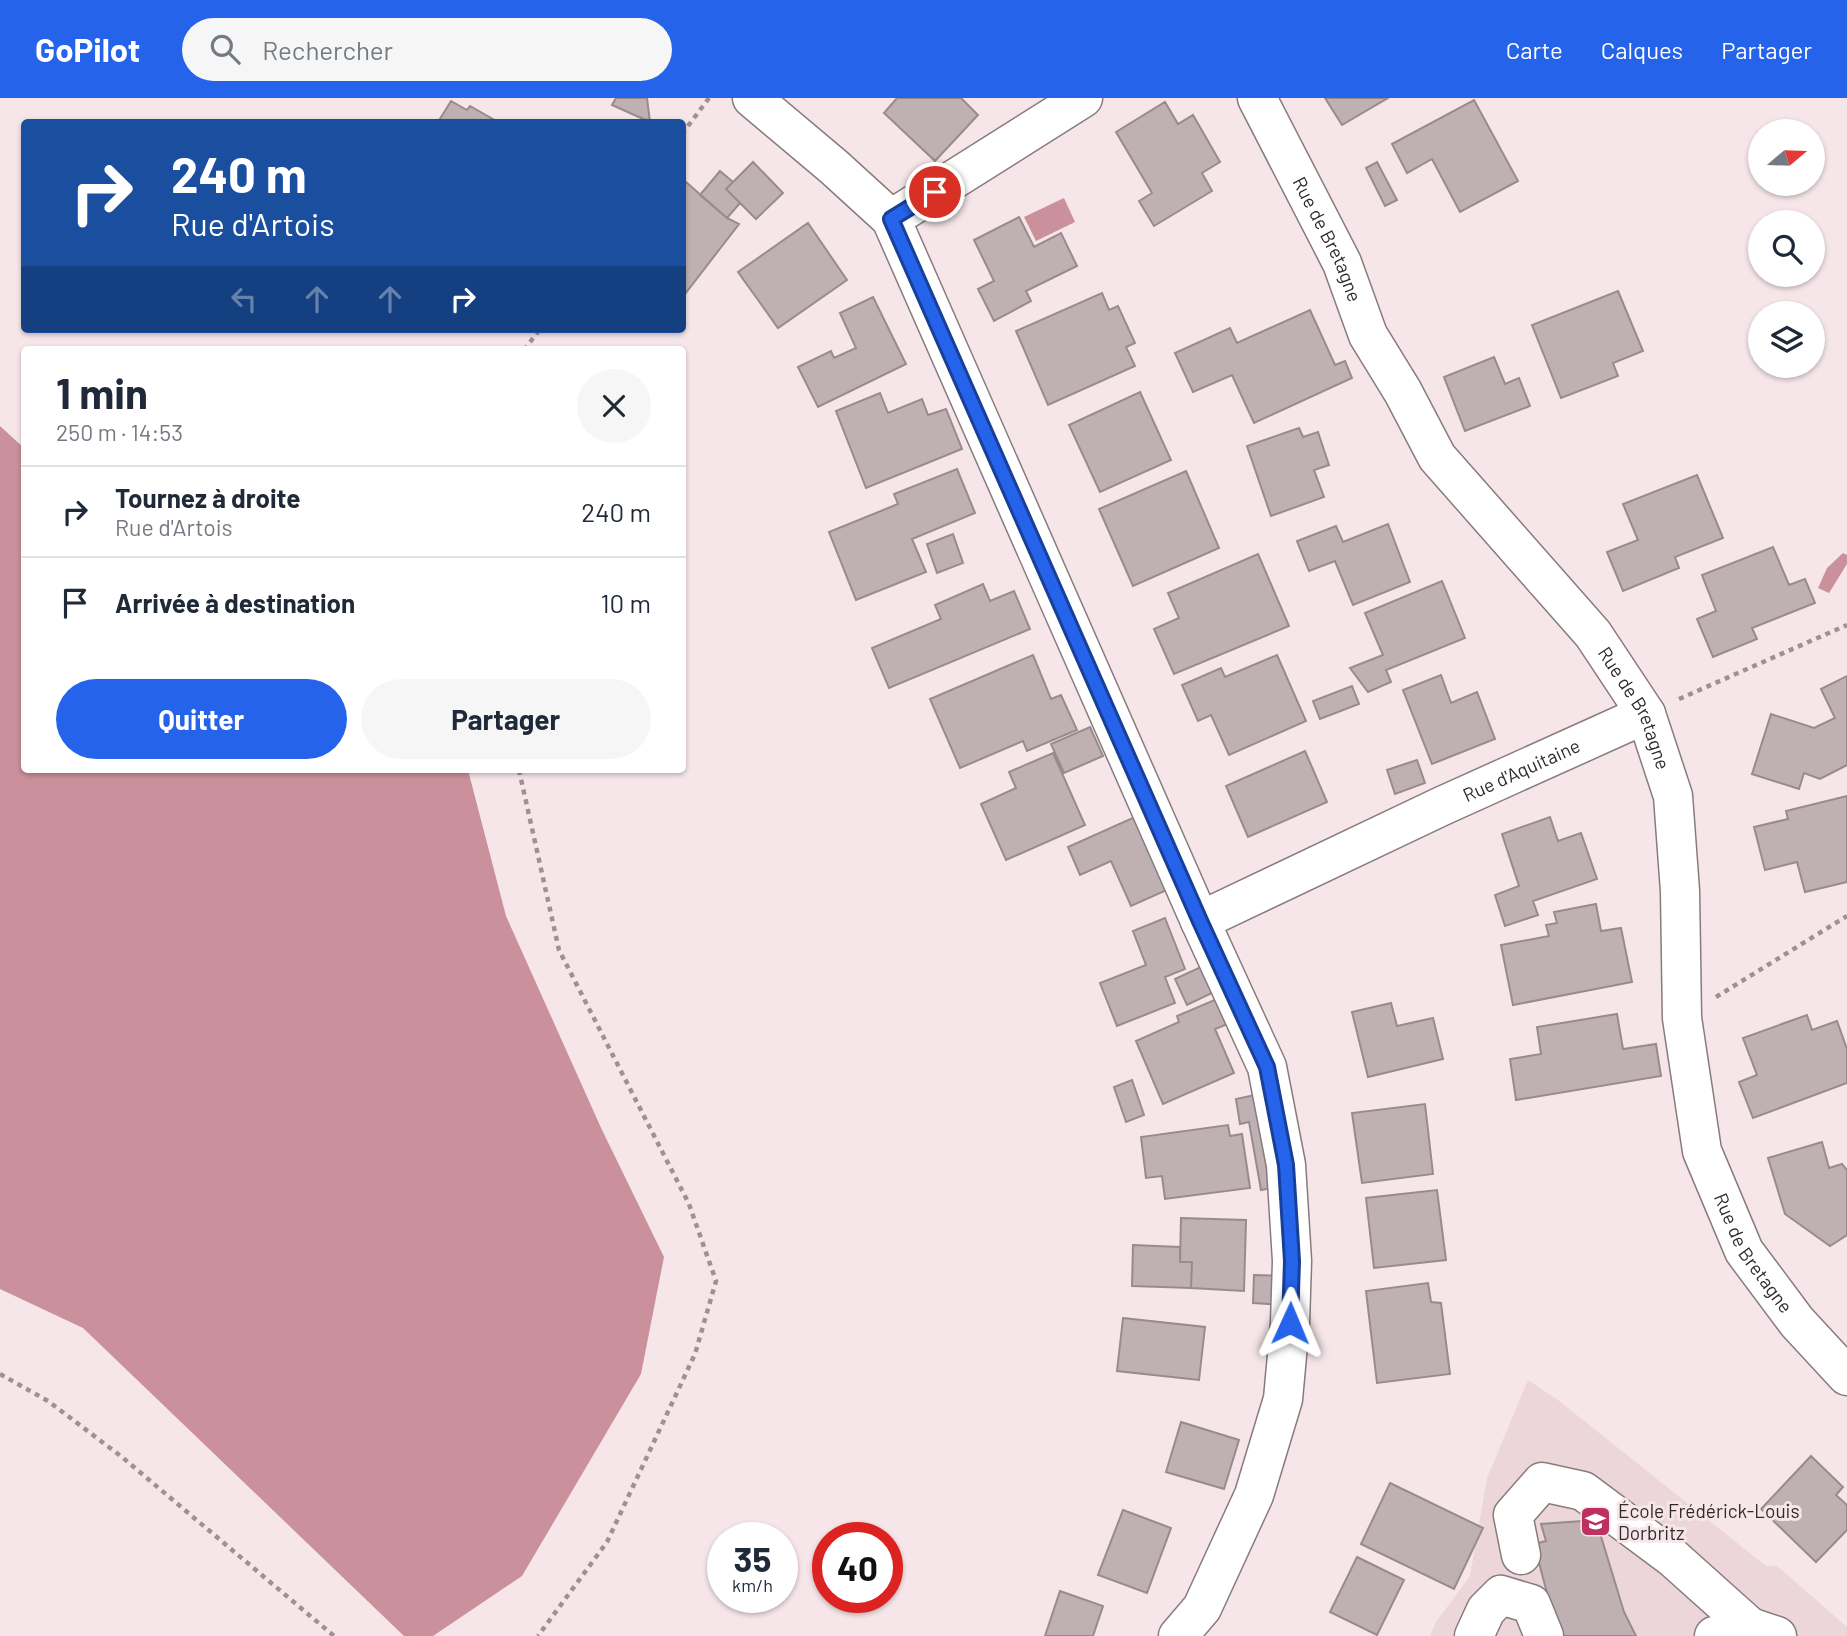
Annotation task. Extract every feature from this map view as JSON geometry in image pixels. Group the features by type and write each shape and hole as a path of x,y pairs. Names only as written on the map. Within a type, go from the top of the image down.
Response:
{"street":[{"path":"752,98 891,219 1267,1067 1286,1165 1292,1261 1283,1399 1254,1495 1202,1608 1178,1636"},
{"path":"891,219 1083,98"},
{"name":"Rue de Bretagne","path":"1257,98 1342,263 1368,335 1403,391 1437,457 1593,634 1646,714 1672,796 1680,891 1682,1018 1702,1151 1744,1251 1797,1322 1847,1376"},
{"name":"Rue d'Aquitaine","path":"1200,921 1646,714"},
{"path":"1521,1555 1513,1515 1542,1482 1583,1491 1673,1558 1747,1633"},
{"path":"1474,1636 1486,1609 1501,1595 1531,1604 1544,1636"}],"path":[{"path":"686,129 709,98"},
{"path":"1646,714 1847,625"},
{"path":"520,773 559,950 689,1204 716,1281 695,1354 607,1542 538,1636"},
{"path":"1682,1018 1847,916"},
{"path":"0,1374 48,1401 122,1457 334,1636"}],"shaded area":[{"path":"1064,198 1075,222 1036,241 1024,217"},
{"path":"0,426 21,445 21,773 469,773 506,916 602,1130 664,1257 641,1374 522,1576 433,1636 404,1636 83,1328 0,1289"},
{"path":"1843,553 1847,555 1847,564 1829,593 1818,588 1827,568"},
{"name":"École Frédérick-Louis Dorbritz","path":"1528,1380 1558,1400 1766,1566 1777,1566 1847,1627 1847,1636 1430,1636 1436,1622 1470,1576 1487,1478"}],"building":[{"path":"616,98 647,98 650,119 643,119 612,105"},
{"path":"897,98 961,98 978,115 935,161 884,113"},
{"path":"1325,98 1388,98 1342,125"},
{"path":"1474,100 1518,181 1460,212 1432,159 1407,173 1392,144"},
{"path":"451,101 467,110 470,106 493,119 440,119"},
{"path":"1165,102 1178,124 1193,115 1220,162 1202,173 1212,191 1154,226 1139,201 1152,193 1116,132"},
{"path":"753,162 783,193 756,219 726,189"},
{"path":"1377,162 1397,200 1385,206 1366,168"},
{"path":"720,171 733,182 726,189 740,203 727,218 700,195"},
{"path":"686,182 727,218 739,224 686,293"},
{"path":"1019,217 1034,247 1061,233 1077,266 1026,291 1031,301 994,321 978,289 994,281 974,240"},
{"path":"808,223 847,280 778,328 738,272"},
{"path":"1618,291 1643,351 1613,363 1618,376 1561,398 1532,325"},
{"path":"1102,293 1109,310 1118,306 1135,343 1126,347 1135,366 1048,405 1016,331"},
{"path":"873,297 906,364 818,407 798,367 831,351 834,358 856,348 840,313"},
{"path":"1310,310 1335,365 1345,361 1352,378 1254,423 1232,375 1193,392 1175,353 1230,328 1237,343"},
{"path":"1494,357 1505,384 1519,378 1530,406 1465,431 1444,377"},
{"path":"1140,392 1171,460 1100,492 1069,425"},
{"path":"880,393 888,413 922,399 928,415 946,409 962,449 866,488 836,411"},
{"path":"1299,428 1303,437 1318,432 1329,465 1314,470 1324,497 1271,516 1247,446"},
{"path":"957,469 975,513 912,539 926,572 856,600 829,532 898,504 894,494"},
{"path":"1186,471 1219,548 1133,586 1099,509"},
{"path":"1697,475 1723,538 1675,557 1679,568 1623,591 1607,552 1638,540 1623,504"},
{"path":"1388,524 1410,582 1353,605 1335,561 1309,571 1297,541 1336,526 1343,542"},
{"path":"953,534 963,563 937,573 927,544"},
{"path":"1773,547 1789,585 1805,579 1815,603 1752,628 1757,639 1713,657 1697,619 1716,611 1702,575"},
{"path":"1258,554 1289,626 1174,674 1154,629 1179,618 1168,593"},
{"path":"1442,581 1465,638 1386,670 1391,682 1368,692 1350,668 1383,655 1365,613"},
{"path":"983,584 990,601 1014,591 1030,629 889,688 872,648 941,619 935,605"},
{"path":"1033,655 1051,699 1061,695 1077,730 1027,751 1023,741 960,768 930,699"},
{"path":"1277,655 1306,721 1229,755 1211,715 1198,721 1182,685 1221,668 1225,677"},
{"path":"1441,675 1451,703 1477,692 1495,739 1432,764 1403,690"},
{"path":"1847,676 1847,765 1820,779 1804,773 1799,789 1752,774 1771,714 1814,728 1835,718 1821,689"},
{"path":"1352,686 1359,704 1320,719 1313,701"},
{"path":"1090,727 1103,756 1064,773 1051,744"},
{"path":"1305,751 1327,802 1248,837 1226,786"},
{"path":"1053,753 1085,825 1006,860 981,804 1016,788 1009,772"},
{"path":"1417,760 1425,783 1395,794 1387,770"},
{"path":"1847,796 1847,882 1805,892 1797,862 1765,870 1754,827 1788,819 1786,811"},
{"path":"1137,816 1169,889 1131,906 1111,861 1080,875 1068,847"},
{"path":"1550,817 1558,841 1581,833 1597,879 1533,901 1538,915 1505,926 1495,895 1519,886 1502,834"},
{"path":"1596,904 1601,931 1621,928 1632,982 1513,1005 1501,945 1549,936 1546,925 1557,923 1554,912"},
{"path":"1165,918 1185,969 1165,977 1175,1003 1117,1026 1100,983 1146,965 1133,931"},
{"path":"1205,965 1216,991 1187,1005 1175,979"},
{"path":"1224,996 1235,1021 1215,1029 1234,1073 1163,1104 1136,1041 1179,1022 1177,1016"},
{"path":"1391,1003 1397,1026 1433,1018 1443,1059 1368,1077 1352,1012"},
{"path":"1617,1014 1623,1049 1656,1044 1661,1076 1516,1100 1510,1059 1541,1054 1537,1027"},
{"path":"1807,1015 1812,1030 1837,1021 1847,1049 1847,1083 1753,1118 1739,1082 1757,1075 1743,1038"},
{"path":"1132,1080 1144,1115 1126,1122 1114,1087"},
{"path":"1260,1094 1277,1187 1261,1190 1249,1122 1240,1124 1236,1099"},
{"path":"1425,1104 1433,1174 1362,1183 1352,1113"},
{"path":"1228,1125 1230,1136 1242,1134 1250,1188 1165,1199 1162,1176 1146,1178 1141,1137"},
{"path":"1822,1142 1829,1168 1842,1164 1847,1170 1847,1235 1830,1246 1785,1214 1768,1158"},
{"path":"1437,1190 1446,1260 1374,1268 1366,1198"},
{"path":"1181,1218 1246,1220 1244,1291 1191,1288 1192,1262 1180,1262"},
{"path":"1133,1245 1180,1247 1180,1262 1192,1262 1191,1288 1132,1286"},
{"path":"1254,1275 1284,1276 1283,1305 1253,1303"},
{"path":"1428,1283 1431,1302 1441,1303 1450,1374 1377,1383 1366,1291"},
{"path":"1123,1318 1205,1327 1199,1380 1117,1371"},
{"path":"1181,1422 1239,1440 1224,1489 1166,1472"},
{"path":"1811,1456 1843,1487 1836,1495 1847,1505 1847,1530 1816,1562 1761,1509"},
{"path":"1390,1483 1483,1528 1454,1589 1361,1544"},
{"path":"1123,1510 1171,1528 1147,1593 1098,1575"},
{"name":"École Frédérick-Louis Dorbritz","path":"1596,1520 1624,1612 1636,1636 1562,1636 1551,1608 1534,1544 1546,1541 1541,1524"},
{"path":"1357,1557 1404,1580 1377,1635 1330,1612"},
{"path":"1060,1591 1103,1606 1093,1636 1045,1636"}],"place":[{"name":"École Frédérick-Louis Dorbritz","path":"1595,1522"}],"route":[{"path":"935,192 891,219 1267,1067 1286,1165 1292,1261 1290,1323"}]}
